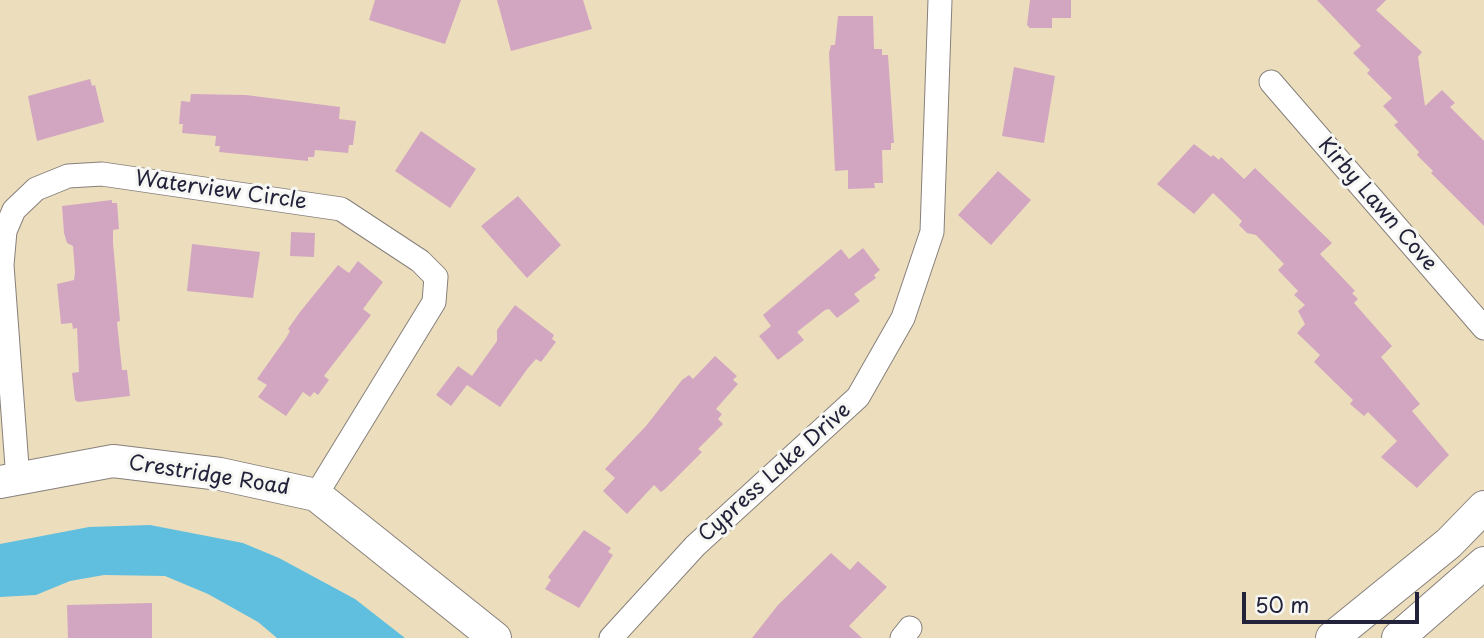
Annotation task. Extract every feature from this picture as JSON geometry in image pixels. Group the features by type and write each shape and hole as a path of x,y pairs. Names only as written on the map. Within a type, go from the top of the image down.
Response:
{"street":[{"name":"Cypress Lake Drive","path":"611,638 695,546 858,397 903,318 932,232 940,0"},
{"name":"Kirby Lawn Cove","path":"1271,82 1484,328"},
{"name":"Waterview Circle","path":"9,481 2,265 5,231 15,210 36,189 68,176 102,174 341,209 420,261 436,277 434,302 316,495"},
{"name":"Crestridge Road","path":"9,481 113,461 220,474 316,495 495,638"},
{"path":"1332,638 1449,543 1484,507"},
{"path":"1398,638 1479,568 1449,543"}],"water":[{"path":"150,525 243,543 279,558 355,599 405,638 277,638 258,622 208,594 165,576 104,575 70,581 36,595 0,597 0,544 89,527"}],"building":[{"path":"375,0 461,0 445,44 369,20"},
{"path":"497,0 583,0 592,29 511,51"},
{"path":"1030,0 1071,0 1071,18 1052,18 1052,28 1030,28 1027,25"},
{"path":"1317,0 1386,0 1376,10 1422,52 1418,57 1425,106 1442,90 1455,103 1450,107 1484,141 1484,226 1431,173 1433,171 1417,155 1419,152 1394,125 1398,122 1383,106 1392,98 1367,73 1370,70 1353,53 1361,46"},
{"path":"838,16 873,16 874,49 882,49 882,55 888,55 894,143 891,143 891,150 882,150 883,183 874,183 875,188 848,189 848,170 835,171 829,53 831,45 835,45"},
{"path":"1014,67 1055,76 1044,143 1002,136"},
{"path":"90,79 92,86 95,85 104,122 37,141 28,96"},
{"path":"191,94 246,95 340,107 339,119 356,121 353,145 349,145 348,153 315,150 314,157 308,157 308,161 219,152 220,146 215,146 216,136 182,133 183,124 179,124 181,101 190,102"},
{"path":"421,131 476,169 450,208 395,171"},
{"path":"1194,144 1211,157 1213,155 1219,160 1221,157 1244,179 1255,168 1332,243 1320,254 1355,291 1352,293 1358,299 1354,303 1392,346 1381,357 1420,404 1412,411 1449,455 1417,488 1381,457 1397,441 1368,412 1364,416 1350,404 1353,400 1314,362 1320,355 1297,333 1305,324 1298,311 1305,305 1294,295 1298,291 1278,270 1284,264 1256,235 1247,233 1239,225 1242,221 1213,193 1194,214 1157,184"},
{"path":"998,171 1031,200 991,245 958,215"},
{"path":"518,196 561,245 527,278 481,226"},
{"path":"112,200 112,203 117,203 119,229 113,230 120,321 117,322 122,370 127,370 130,396 78,402 75,400 72,373 79,372 77,328 73,329 72,323 61,324 57,284 74,280 75,272 73,246 67,243 64,233 62,206"},
{"path":"291,232 315,233 314,257 290,256"},
{"path":"192,244 260,252 253,298 187,291"},
{"path":"863,248 880,270 874,275 876,278 854,294 860,301 837,318 829,309 825,310 797,332 804,340 778,360 759,336 771,326 763,315 841,249 849,259"},
{"path":"358,261 383,282 363,309 371,315 324,376 329,380 318,395 314,392 310,397 303,392 286,416 258,397 267,385 257,379 286,338 290,331 288,329 300,312 338,265 349,273"},
{"path":"515,305 554,335 552,339 556,342 541,362 536,359 500,407 467,385 451,406 436,395 458,366 472,376 497,341 497,330"},
{"path":"715,356 737,376 733,380 738,384 716,409 722,414 718,419 723,424 698,449 702,452 665,489 661,492 654,485 627,514 603,491 615,478 605,469 646,426 682,380 689,375 693,379"},
{"path":"584,530 611,548 608,552 613,555 579,608 545,589 551,580 548,577"},
{"path":"831,553 850,570 858,561 887,587 849,626 862,638 752,638 778,605"},
{"path":"152,603 152,638 68,638 67,605"}]}
